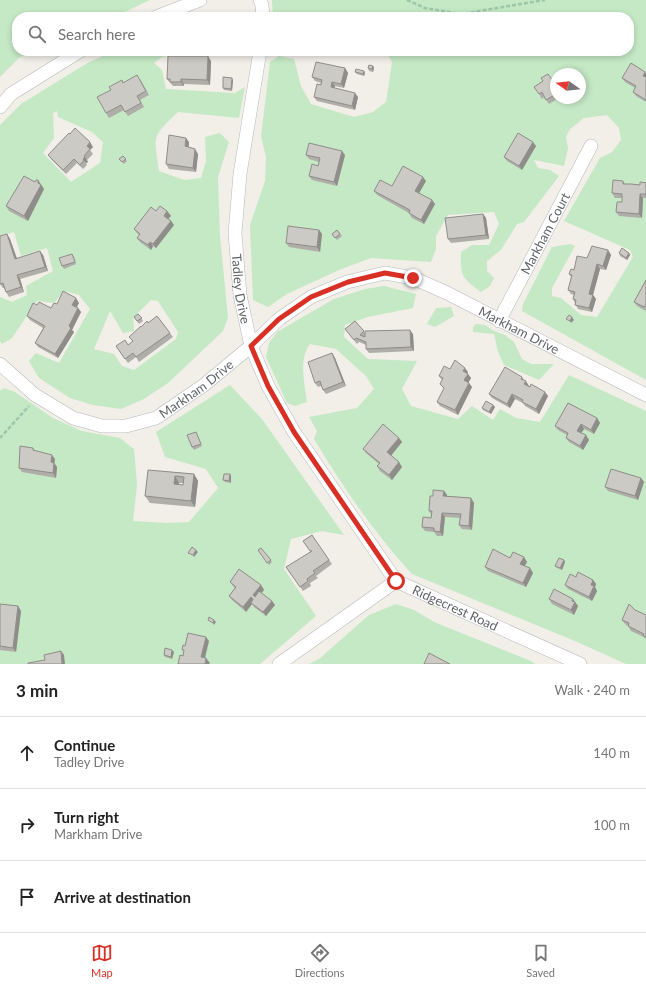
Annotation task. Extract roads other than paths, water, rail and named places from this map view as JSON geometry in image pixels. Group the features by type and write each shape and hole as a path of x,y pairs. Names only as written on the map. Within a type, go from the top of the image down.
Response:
{"street":[{"path":"169,12 200,0"},
{"path":"260,0 263,12"},
{"path":"0,107 11,94 72,56"},
{"name":"Tadley Drive","path":"259,56 240,174 235,233 240,295 251,346 268,386 294,432 396,581"},
{"name":"Markham Court","path":"500,321 592,146"},
{"name":"Markham Drive","path":"0,364 35,395 73,418 102,426 126,426 156,418 204,385 251,346 279,319 311,297 348,282 385,273 413,278 447,293 646,395"},
{"path":"279,664 396,581"},
{"name":"Ridgecrest Road","path":"396,581 580,664"}]}
